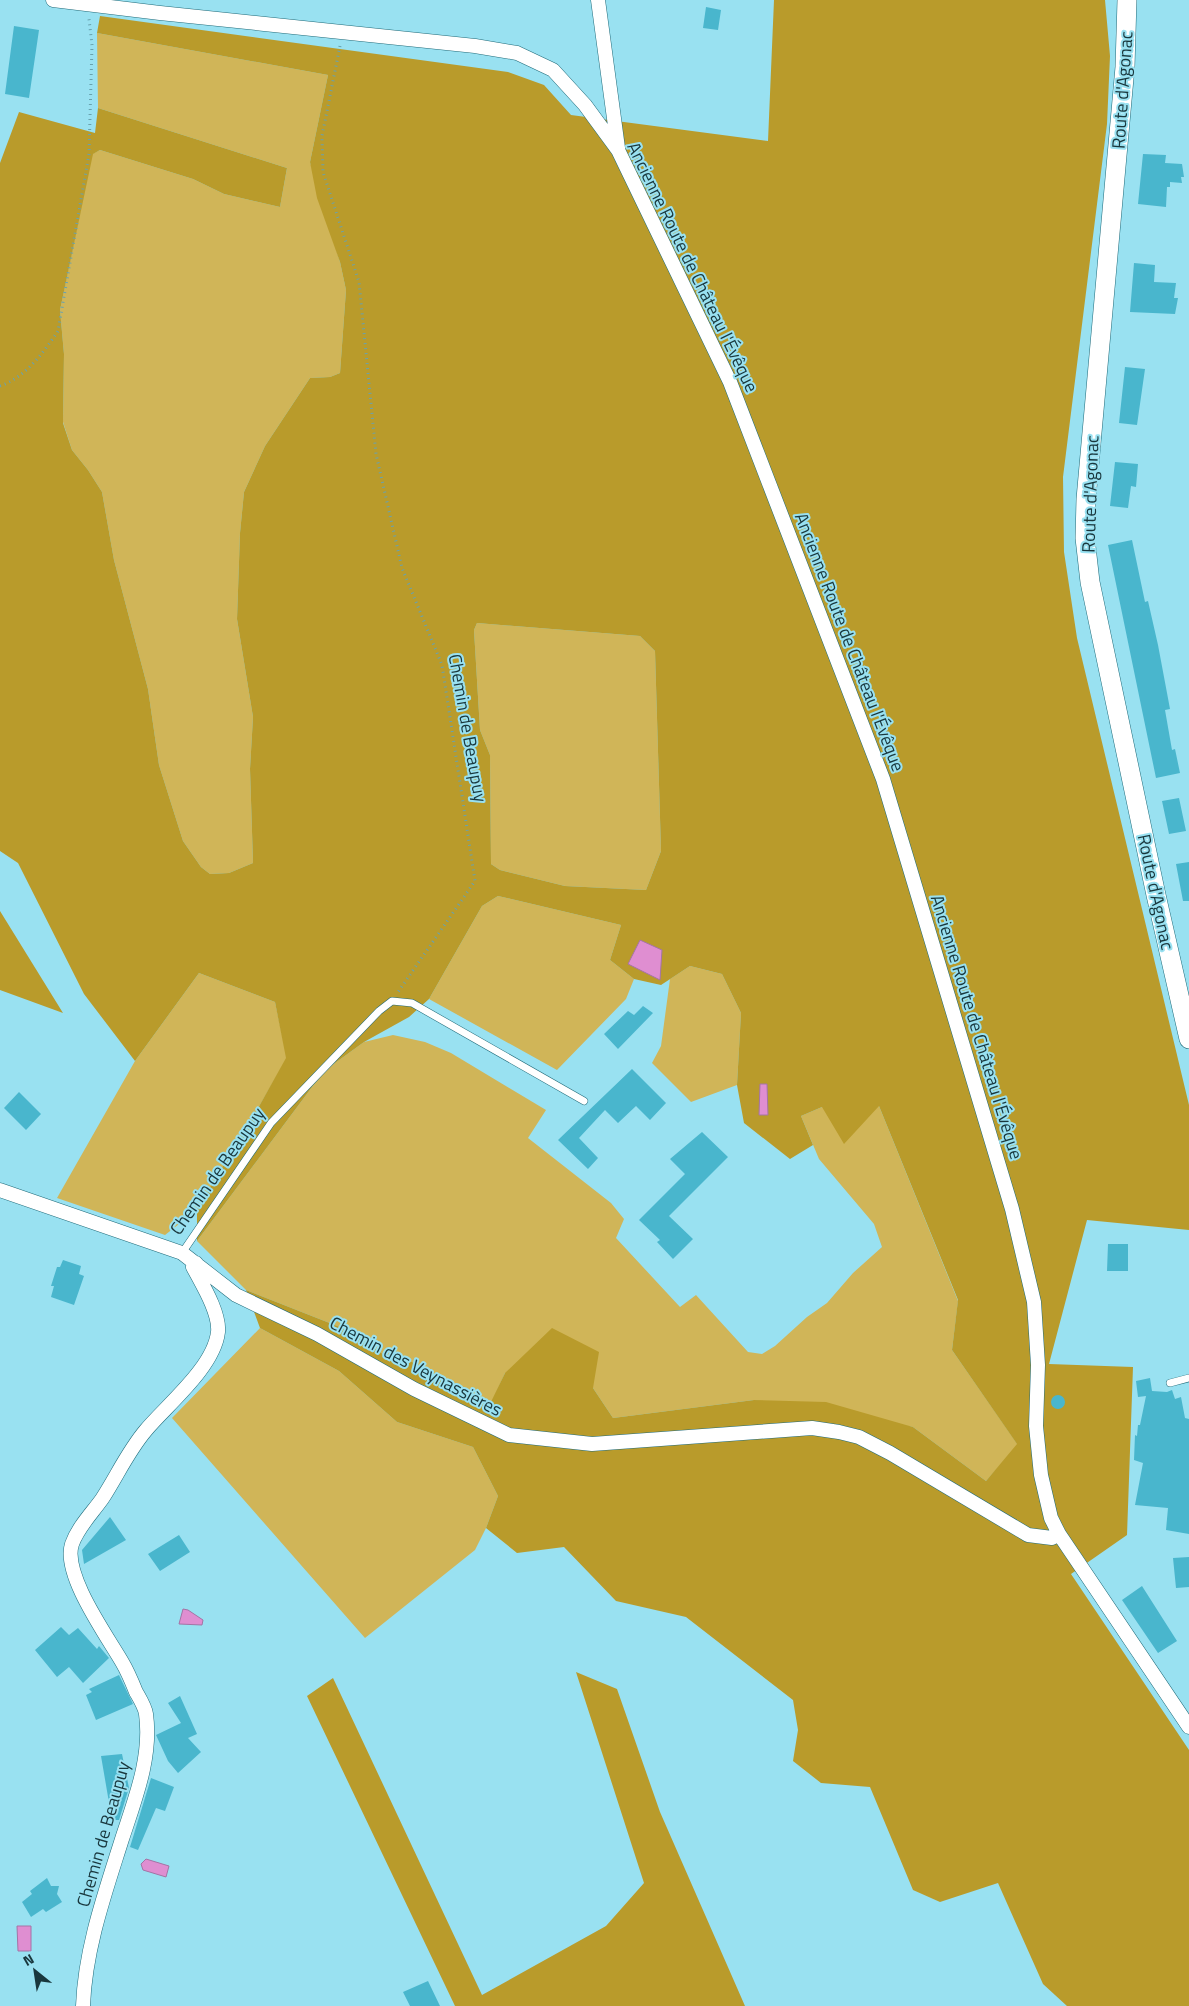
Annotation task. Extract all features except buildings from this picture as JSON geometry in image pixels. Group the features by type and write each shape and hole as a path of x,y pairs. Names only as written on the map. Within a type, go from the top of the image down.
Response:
{"main road":[{"name":"Route d'Agonac","path":"1127,0 1125,67 1086,499 1085,538 1090,582 1156,895 1189,1038"}],"street":[{"name":"Ancienne Route de Château l'Évêque","path":"53,0 475,46 517,53 553,70 585,105 618,150 730,382 883,779 1012,1209 1034,1302 1038,1365 1036,1426 1041,1475 1051,1518 1059,1534 1189,1727"},
{"path":"598,0 618,150"},
{"name":"Chemin des Veynassières","path":"0,1190 182,1253 236,1295 317,1334 414,1389 508,1435 592,1444 812,1428 839,1432 860,1437 890,1453 1028,1535 1052,1538 1059,1534"},
{"name":"Chemin de Beaupuy","path":"83,2006 87,1962 93,1936 139,1786 146,1753 146,1713 124,1665 82,1596 71,1559 72,1545 82,1526 103,1497 124,1460 145,1430 181,1392 208,1358 215,1345 218,1329 213,1308 193,1267 196,1263"}],"lane":[{"path":"392,1000 412,1003 584,1101"},
{"name":"Chemin de Beaupuy","path":"182,1253 271,1123 379,1011 392,1000"},
{"path":"1170,1383 1189,1378"}],"path":[{"path":"0,386 20,376 44,352 58,331 89,154 92,45 87,5"},
{"name":"Chemin de Beaupuy","path":"342,33 322,136 323,172 359,282 376,454 402,568 442,665 474,881 392,1000"}],"shaded area":[{"path":"774,0 1105,0 1110,56 1107,124 1063,477 1064,552 1077,638 1189,1105 1189,1230 1087,1220 1049,1364 1133,1367 1127,1535 1071,1574 1189,1750 1189,2006 1067,2006 1043,1984 998,1883 940,1902 913,1890 870,1787 821,1783 793,1761 798,1730 793,1700 686,1617 616,1601 564,1547 517,1553 486,1528 498,1496 473,1447 397,1422 339,1371 260,1328 246,1290 355,1333 384,1355 412,1362 489,1406 505,1373 552,1328 599,1352 593,1388 613,1418 754,1400 826,1402 913,1427 986,1481 1017,1444 952,1350 958,1300 879,1106 844,1144 822,1107 801,1116 813,1145 790,1159 744,1123 737,1085 741,1013 722,974 690,966 661,985 634,979 610,960 621,925 498,896 482,906 429,999 409,1017 364,1042 324,1071 197,1241 197,1209 286,1058 275,1002 199,973 135,1061 84,994 18,863 0,851 0,163 19,112 95,133 98,108 287,168 280,207 224,194 193,179 100,150 93,154 60,310 64,354 63,423 72,450 102,492 114,560 148,689 159,765 183,841 201,867 210,874 229,873 253,863 250,769 253,717 237,619 240,533 244,492 265,446 310,378 330,377 340,373 346,290 340,262 317,198 310,162 328,75 97,33 100,16 508,72 544,85 571,115 768,141","holes":["477,623 640,636 655,651 661,851 646,890 565,886 500,870 491,864 490,755 480,730 474,630"]},
{"path":"97,33 328,75 310,162 340,262 346,290 340,373 330,377 310,378 265,446 244,492 240,533 237,619 253,717 250,769 253,863 229,873 210,874 201,867 183,841 159,765 148,689 114,560 102,492 72,450 63,422 64,354 60,310 92,154 100,150 193,179 224,194 280,207 287,168 98,108"},
{"path":"477,623 640,636 655,651 661,851 646,890 565,886 500,870 491,864 490,755 480,730 474,630"},
{"path":"498,896 621,925 610,960 634,979 626,999 557,1070 429,999 482,906"},
{"path":"0,911 63,1013 0,990"},
{"path":"640,940 662,950 660,980 628,964"},
{"path":"690,966 722,974 741,1013 737,1085 691,1102 652,1063 661,1046 670,979"},
{"path":"199,973 275,1002 287,1058 197,1210 165,1235 57,1198 135,1061"},
{"path":"393,1035 425,1042 451,1053 546,1110 528,1138 611,1203 624,1219 616,1238 680,1307 696,1295 748,1352 762,1354 775,1346 807,1317 827,1303 853,1273 882,1247 874,1224 819,1159 801,1116 822,1107 879,1106 958,1301 952,1350 1018,1445 986,1481 913,1427 754,1400 613,1418 593,1388 505,1373 490,1406 412,1362 384,1355 355,1333 246,1290 197,1241 324,1071 364,1042"},
{"path":"760,1084 767,1084 768,1115 759,1115"},
{"path":"260,1328 339,1371 397,1422 473,1447 498,1496 475,1550 365,1638 172,1418"},
{"path":"183,1609 188,1610 203,1620 202,1625 179,1624"},
{"path":"576,1672 617,1689 660,1812 745,2006 455,2006 307,1696 333,1678 482,1995 606,1926 644,1883"},
{"path":"146,1859 169,1866 166,1877 143,1870 141,1864"},
{"path":"17,1926 31,1926 31,1951 18,1951"}]}
